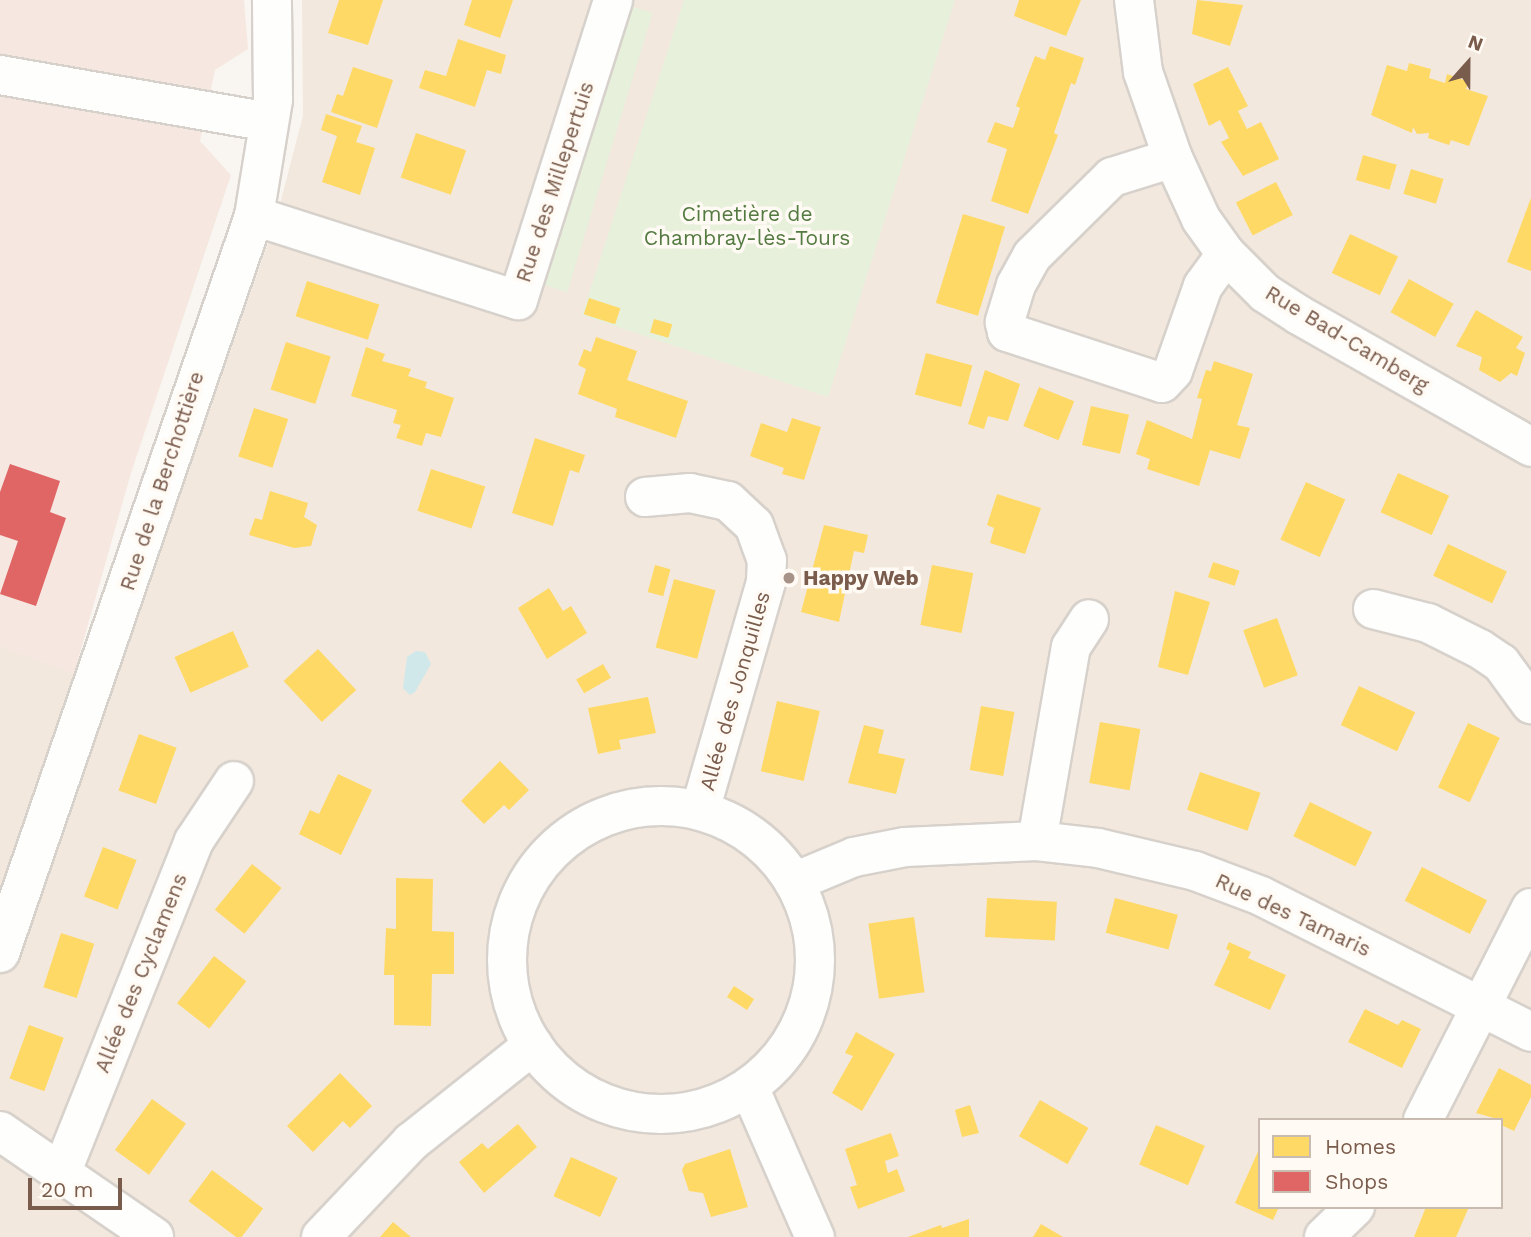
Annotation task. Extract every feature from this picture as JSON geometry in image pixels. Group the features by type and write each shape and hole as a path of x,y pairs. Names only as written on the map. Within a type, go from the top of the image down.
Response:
{"street":[{"name":"Rue de la Berchottière","path":"0,953 254,216 273,100 272,0"},
{"name":"Rue des Millepertuis","path":"254,216 518,300 613,0"},
{"name":"Rue Bad-Camberg","path":"1134,0 1143,72 1173,158 1201,219 1226,254 1265,293 1299,315 1526,437"},
{"path":"0,75 251,119"},
{"path":"1173,158 1112,177 1032,257 1016,285 1005,323 1007,332 1162,383 1173,371 1203,286 1226,254"},
{"name":"Allée des Jonquilles","path":"645,498 690,493 728,501 754,525 767,560 766,582 700,811"},
{"path":"1373,609 1428,623 1480,649 1501,663 1531,704"},
{"path":"1037,841 1071,647 1089,619"},
{"name":"Allée des Cyclamens","path":"62,1171 194,841 234,781"},
{"path":"656,806 700,811 735,824 766,846 794,882 810,916 816,962 809,1007 789,1048 749,1087 719,1104 675,1115 631,1112 588,1097 551,1070 533,1045 509,992 506,947 517,904 539,865 571,834 612,813 656,806"},
{"name":"Rue des Tamaris","path":"794,882 854,857 905,847 1037,841 1098,848 1195,871 1261,896 1531,1032"},
{"path":"1424,1118 1483,1008 1531,908"},
{"path":"321,1237 411,1142 533,1045"},
{"path":"749,1087 815,1237"},
{"path":"0,1131 62,1171 154,1237"},
{"path":"1324,1237 1353,1209"}],"shaded area":[{"path":"0,0 244,0 248,49 215,70 200,141 231,175 131,473 74,674 0,646"},
{"path":"302,0 1531,0 1531,1237 0,1237 0,646 113,687 275,223 303,116"}],"green space":[{"name":"Cimetière de Chambray-lès-Tours","path":"684,0 955,0 828,397 582,315"},
{"path":"624,4 653,13 567,292 539,283"}],"water":[{"path":"416,651 425,652 431,664 415,692 410,695 403,688 407,657"}],"building: Homes":[{"path":"339,0 383,0 368,45 328,33"},
{"path":"472,0 513,0 500,38 464,25"},
{"path":"1019,0 1081,0 1066,36 1014,16"},
{"path":"1197,0 1243,5 1230,46 1192,34"},
{"path":"458,39 506,55 501,74 487,70 475,107 419,88 425,70 446,76"},
{"path":"1050,46 1084,58 1075,85 1071,83 1054,133 1058,135 1028,214 991,201 1007,149 987,142 995,122 1013,128 1020,108 1016,106 1035,56 1045,60"},
{"path":"1409,63 1431,69 1429,78 1445,83 1447,74 1469,82 1466,89 1488,96 1469,146 1451,140 1449,145 1428,138 1429,133 1417,134 1413,127 1412,133 1371,115 1387,65 1407,71"},
{"path":"353,67 393,80 377,128 331,112 337,94 343,96"},
{"path":"1228,67 1248,106 1238,111 1247,129 1261,122 1279,159 1243,176 1221,142 1229,138 1220,120 1209,126 1193,84"},
{"path":"326,114 362,126 356,142 375,148 360,195 322,182 337,136 321,130"},
{"path":"416,133 466,150 451,195 401,177"},
{"path":"1363,155 1397,165 1389,190 1356,180"},
{"path":"1411,169 1444,179 1436,204 1403,194"},
{"path":"1276,182 1293,215 1253,235 1236,202"},
{"path":"1531,198 1531,271 1507,262"},
{"path":"963,214 1005,227 978,316 936,303"},
{"path":"1350,234 1398,256 1380,295 1332,273"},
{"path":"1409,279 1454,304 1435,337 1391,312"},
{"path":"307,281 379,304 368,340 296,316"},
{"path":"589,298 620,308 615,324 584,314"},
{"path":"1476,310 1523,337 1516,348 1525,353 1517,376 1511,373 1500,382 1479,370 1482,357 1456,346"},
{"path":"654,319 672,324 668,338 650,332"},
{"path":"596,337 637,351 627,380 688,401 676,438 615,417 617,409 578,394 586,369 578,365 584,349 591,352"},
{"path":"286,342 331,357 315,404 271,390"},
{"path":"366,347 385,354 382,361 411,369 408,376 427,382 425,388 454,398 441,437 426,433 422,446 396,438 401,425 393,423 397,410 351,396"},
{"path":"926,353 972,365 961,407 915,395"},
{"path":"1214,361 1253,374 1237,425 1250,428 1240,459 1210,450 1199,486 1147,469 1150,459 1136,454 1147,420 1192,439 1202,399 1197,398 1206,370 1211,371"},
{"path":"985,370 1020,384 1008,421 988,416 984,429 968,424"},
{"path":"1039,387 1074,401 1058,440 1023,426"},
{"path":"1091,406 1129,415 1120,454 1082,445"},
{"path":"254,408 288,419 272,468 238,457"},
{"path":"792,418 821,427 804,480 782,474 784,468 750,456 761,423 787,432"},
{"path":"535,438 585,455 579,473 570,470 553,526 512,513"},
{"path":"431,469 485,487 472,528 417,511"},
{"path":"1398,473 1449,496 1432,535 1381,512"},
{"path":"1306,482 1345,499 1320,557 1280,540"},
{"path":"270,491 308,503 304,517 317,525 311,546 294,548 249,535 255,518 262,520"},
{"path":"997,494 1041,508 1025,554 990,543 994,528 987,525"},
{"path":"824,525 868,535 864,553 854,551 839,622 801,612"},
{"path":"1448,544 1507,571 1492,603 1433,576"},
{"path":"1213,562 1240,571 1235,586 1208,577"},
{"path":"655,565 670,569 663,596 648,592"},
{"path":"932,565 973,573 962,633 920,625"},
{"path":"674,579 716,590 697,659 656,648"},
{"path":"549,588 563,611 571,606 587,633 547,659 518,608"},
{"path":"1175,591 1210,602 1188,675 1158,667"},
{"path":"1277,618 1298,675 1264,688 1243,630"},
{"path":"233,631 249,667 190,693 175,657"},
{"path":"318,649 356,690 322,722 284,681"},
{"path":"603,664 611,678 584,693 576,680"},
{"path":"1359,686 1415,712 1397,751 1341,725"},
{"path":"648,697 656,733 619,740 621,749 598,754 588,708"},
{"path":"777,701 820,711 804,781 761,771"},
{"path":"981,706 1014,712 1003,776 970,770"},
{"path":"1100,722 1140,729 1130,790 1089,783"},
{"path":"1468,723 1500,738 1470,802 1438,787"},
{"path":"864,725 884,730 878,753 905,759 896,794 848,783"},
{"path":"139,734 177,748 156,804 118,790"},
{"path":"500,761 529,790 509,810 504,805 484,824 461,801"},
{"path":"1200,772 1261,793 1247,831 1187,810"},
{"path":"338,774 372,790 341,855 299,834 310,810 319,814"},
{"path":"1310,802 1372,832 1355,866 1293,836"},
{"path":"103,847 137,860 118,909 84,896"},
{"path":"252,864 282,888 244,934 215,910"},
{"path":"1422,867 1487,900 1470,934 1405,901"},
{"path":"396,878 433,879 432,931 454,932 454,974 432,974 431,1026 394,1025 394,975 384,975 386,928 396,929"},
{"path":"987,898 1057,902 1055,941 985,937"},
{"path":"1115,898 1178,915 1168,950 1106,933"},
{"path":"914,917 925,992 879,999 868,923"},
{"path":"61,933 94,944 77,998 43,987"},
{"path":"1229,942 1251,952 1248,958 1286,975 1270,1010 1214,985 1230,951 1226,949"},
{"path":"214,956 246,981 209,1029 177,1003"},
{"path":"734,986 754,999 747,1010 727,997"},
{"path":"1365,1009 1398,1025 1402,1020 1421,1029 1402,1068 1348,1042"},
{"path":"29,1025 64,1038 44,1091 10,1079"},
{"path":"856,1032 895,1054 862,1111 832,1093 853,1056 845,1053"},
{"path":"1499,1068 1531,1085 1531,1097 1514,1131 1503,1126 1503,1118 1476,1113"},
{"path":"340,1073 372,1106 350,1128 343,1121 313,1152 287,1126"},
{"path":"152,1099 186,1124 149,1175 115,1150"},
{"path":"1040,1100 1088,1128 1067,1164 1019,1136"},
{"path":"970,1105 979,1133 962,1137 955,1110"},
{"path":"518,1124 537,1147 484,1193 459,1162 482,1143 488,1149"},
{"path":"1156,1125 1205,1146 1188,1185 1139,1165"},
{"path":"891,1133 899,1156 885,1161 888,1173 897,1169 905,1191 858,1209 850,1187 857,1185 845,1149"},
{"path":"730,1149 748,1207 711,1217 703,1193 689,1191 682,1170 685,1164"},
{"path":"1258,1151 1258,1209 1278,1209 1273,1220 1235,1203"},
{"path":"571,1157 618,1178 600,1217 554,1196"},
{"path":"212,1170 263,1209 242,1237 236,1237 189,1201"},
{"path":"1425,1209 1468,1209 1456,1237 1414,1237"},
{"path":"969,1219 969,1237 908,1237 941,1225 942,1228"},
{"path":"393,1222 411,1237 380,1237"},
{"path":"1041,1224 1063,1237 1033,1237"}],"building: Shops":[{"path":"10,464 60,481 50,512 66,518 36,606 0,594 18,541 0,535 0,492"}],"place":[{"name":"Happy Web","path":"789,578"}]}
